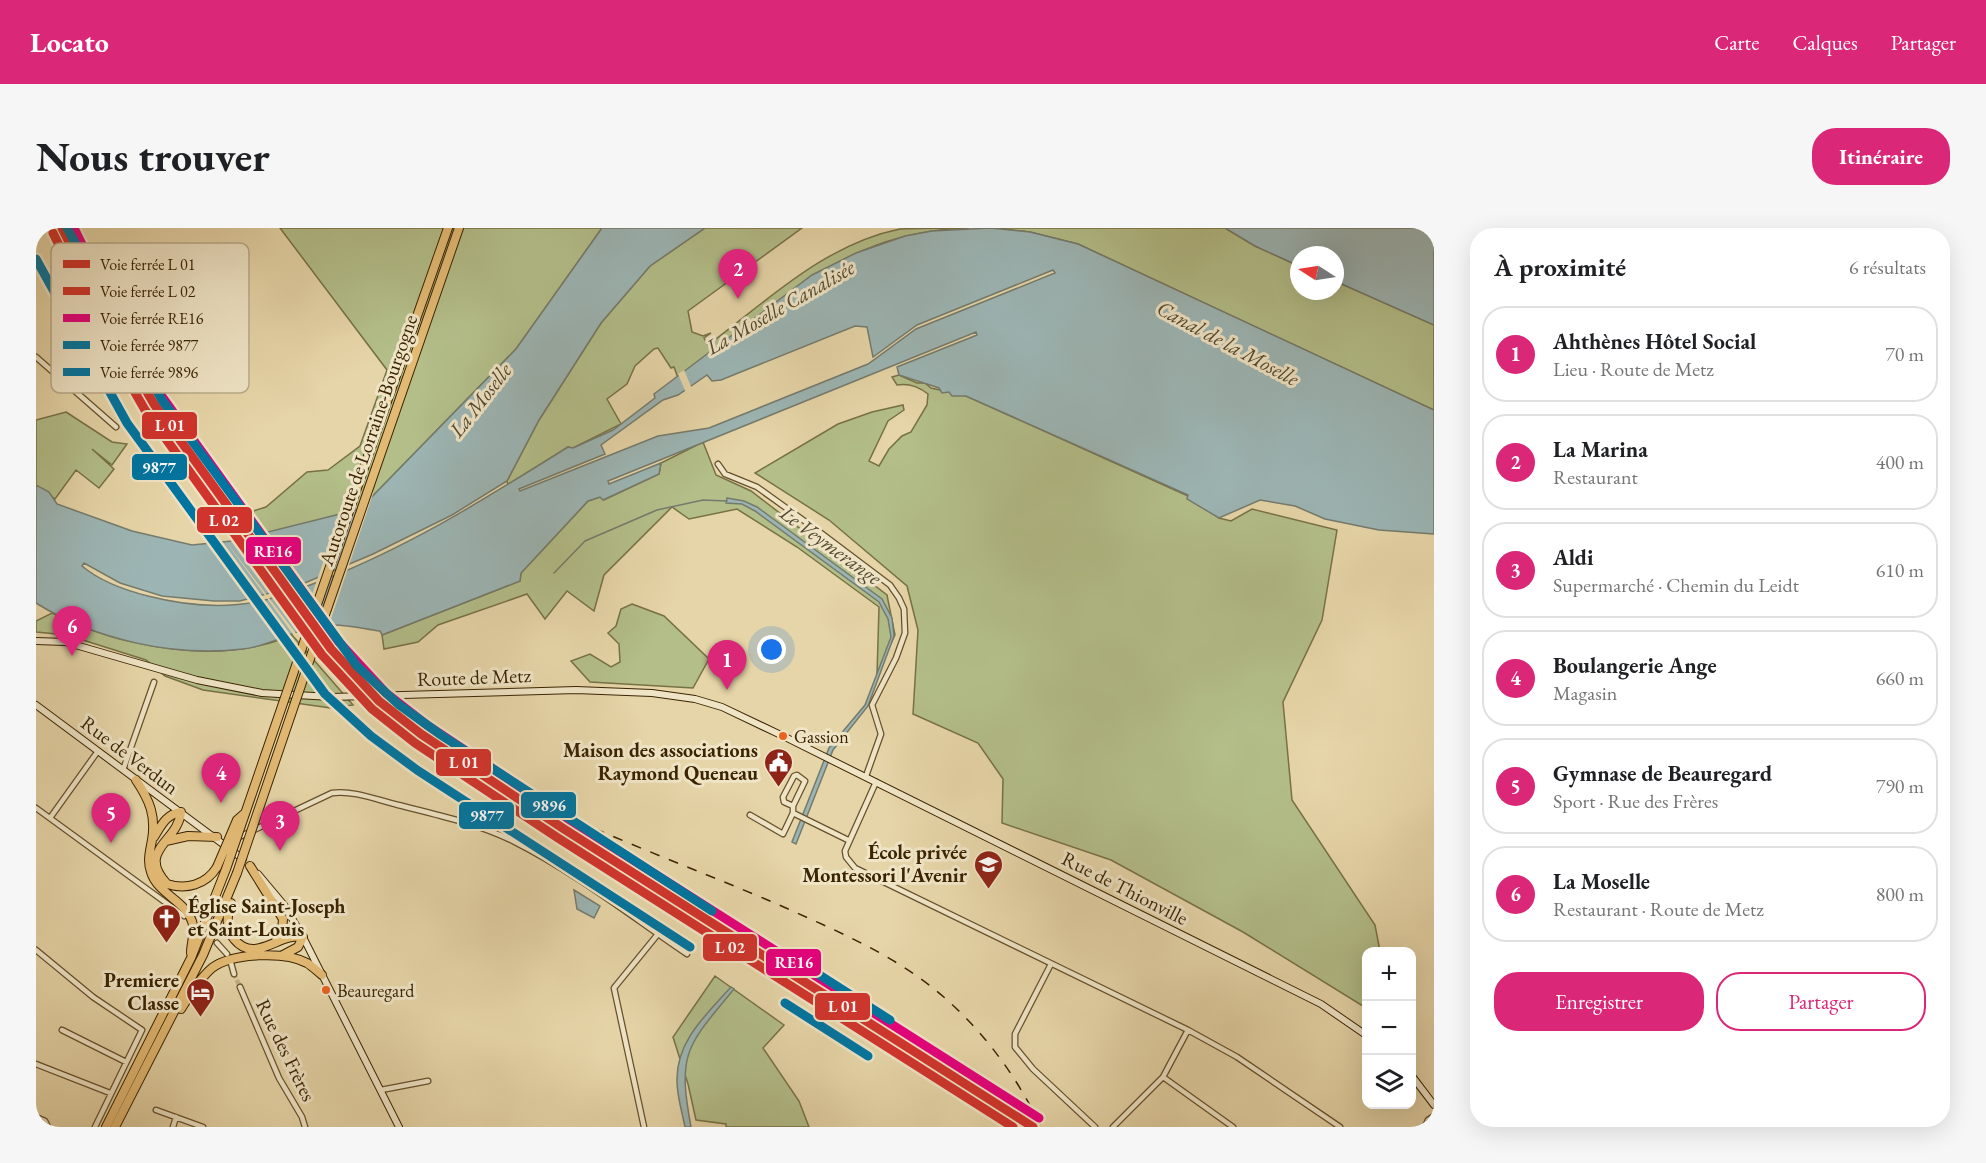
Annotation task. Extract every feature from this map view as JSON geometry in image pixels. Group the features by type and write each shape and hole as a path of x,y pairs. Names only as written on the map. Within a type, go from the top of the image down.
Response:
{"highway":[{"name":"Autoroute de Lorraine-Bourgogne","path":"115,1127 203,955 237,873 459,228"},
{"name":"Autoroute de Lorraine-Bourgogne","path":"221,868 237,820 245,813 446,230"},
{"path":"136,780 151,804 154,818 148,864 156,883 183,906 194,926 191,958"},
{"path":"152,839 165,819 173,813 181,813 175,829 157,854 156,866 167,884 179,887 190,886 205,880 221,868"},
{"path":"163,843 188,836 217,837"},
{"path":"250,866 283,919 282,930 276,942"},
{"path":"106,1127 191,958 221,868"},
{"path":"158,1045 210,970 223,961 235,957 276,956 291,953 298,947 303,937 294,935 260,949 242,946 233,938 227,923 237,873"},
{"path":"276,956 308,964 322,975"}],"main road":[{"name":"Route de Metz","path":"36,641 64,642 197,680 262,693 331,697 576,690 652,693 695,699 722,707 866,776"},
{"name":"Rue de Verdun","path":"36,705 181,813 227,844 284,905 303,937 399,1127"},
{"name":"Rue de Thionville","path":"866,776 1321,1004 1362,1032"},
{"path":"1416,1081 1434,1105"}],"street":[{"path":"36,357 51,370"},
{"path":"77,393 116,427"},
{"path":"718,464 725,474 757,487 817,530 890,585 899,598 904,609 905,633 896,658 872,705 882,734 866,776"},
{"path":"123,770 154,682"},
{"path":"50,818 99,751"},
{"path":"750,815 783,834 805,781 797,775 794,776 783,797 784,802 793,806"},
{"path":"876,782 848,840 846,857 855,868 1188,1030 1237,1057 1340,1127"},
{"path":"227,844 332,793 347,792 466,823 516,842 687,954"},
{"path":"36,808 184,916"},
{"path":"793,813 848,840"},
{"path":"234,850 239,837"},
{"path":"644,1127 614,988 658,934"},
{"path":"217,943 227,954"},
{"path":"36,950 93,997 142,1030 95,1127"},
{"path":"231,963 234,974"},
{"path":"1051,964 1015,1034 1015,1047 1033,1069 1095,1127"},
{"name":"Rue des Frères","path":"240,987 279,1078 302,1117 305,1127"},
{"path":"62,1030 126,1062"},
{"path":"1113,1127 1163,1077 1188,1030"},
{"path":"36,1064 110,1093"},
{"path":"1163,1077 1233,1127"},
{"path":"381,1090 428,1082"},
{"path":"156,1110 203,1127"},
{"path":"1425,1127 1428,1120 1434,1116"},
{"path":"36,1117 45,1121 48,1127"},
{"path":"173,1127 176,1117"}],"green space":[{"path":"280,228 602,228 516,349 360,509 263,535 250,512 266,507 307,472 328,470 360,446 387,370"},
{"path":"705,228 802,228 688,311 692,332 703,336 711,333 704,338 708,345 798,276 847,247 873,236 900,229 969,228 923,233 882,243 845,259 779,301 678,378 674,367 671,368 658,348 654,349 635,366 627,384 607,399 621,424 573,448 568,447 508,485 507,481 539,420 601,323 650,266"},
{"path":"990,228 1225,228 1255,246 1290,262 1290,300 1344,300 1344,285 1434,325 1434,410 1078,244 1030,232"},
{"path":"899,375 917,383 925,383 931,388 966,396 1188,496 1219,518 1231,521 1252,509 1337,530 1322,620 1283,702 1292,800 1375,925 1379,947 1362,947 1362,1006 1243,932 1111,860 1002,823 1003,779 978,743 913,714 918,630 907,586 829,520 755,473 838,424 872,412 903,405 904,410 888,421 869,461 879,466 889,449 902,436 911,432 927,405 928,394 917,387 906,384 897,385 892,377"},
{"path":"66,412 112,442 127,444 112,465 92,449 114,469 99,488 76,470 55,499 36,485 36,420"},
{"path":"703,442 716,475 751,491 887,595 895,635 877,674 879,607 797,547 737,509 689,519 672,507 604,575 594,611 567,591 545,619 527,594 438,625 418,642 384,649 382,635 520,581 521,573 588,501 600,497 604,500 659,474 661,463"},
{"path":"632,604 664,616 709,659 693,688 590,682 571,661 590,654 611,667 620,662 619,644 608,633 616,626 621,609"},
{"path":"52,613 109,635 170,649 233,650 263,645 292,635 353,705 331,708 203,690 165,676 146,660 67,635 36,632 36,621"},
{"path":"715,976 784,1025 763,1048 799,1101 809,1127 726,1127 726,1124 696,1120 688,1084 673,1037"}],"water":[{"path":"602,228 705,228 650,266 601,323 539,420 507,481 452,515 373,554 300,585 240,601 162,596 120,583 84,563 82,566 97,577 122,588 139,594 189,604 233,605 271,599 300,589 398,546 484,499 568,447 573,448 613,430 655,398 654,394 812,275 856,253 905,236 932,231 990,228 1030,232 1078,244 1434,410 1434,534 1379,530 1325,519 1295,506 1260,500 1219,518 1187,499 1188,495 966,396 952,396 949,392 942,393 939,388 899,375 897,367 977,335 976,332 608,481 609,484 661,463 659,474 603,500 600,497 588,501 521,573 520,581 382,635 380,631 330,625 308,628 265,644 243,649 217,651 163,648 109,636 59,616 36,603 36,485 49,492 57,504 132,531 192,545 232,541 360,509 516,349","holes":["1053,270 1055,273 916,329 868,364 709,428 658,436 520,491 519,489 605,454 601,445 663,400 678,395 707,375 712,381 721,380 855,326 867,327 873,357 917,325"]},
{"path":"1225,228 1434,228 1434,325 1344,285 1344,246 1290,246 1290,262 1255,246"},
{"path":"727,498 744,501 757,507 882,599 892,618 894,636 868,706 833,750 796,844 792,842 829,748 865,705 891,637 888,619 879,602 755,511 742,504 726,503"},
{"path":"574,890 600,906 594,918 577,909"},
{"path":"731,987 734,989 705,1024 690,1051 685,1082 691,1127 685,1127 677,1087 678,1067 682,1053 694,1029"}],"pier":[{"path":"684,370 692,389 686,393 678,374"},
{"path":"374,491 329,625 327,628 295,637 224,539 298,636 300,631 233,538 260,532 310,600 341,511 356,507 319,612 321,614 359,507"}],"waterway":[{"name":"Le Veymerange","path":"554,573 585,541 657,510 703,500 727,501"}],"tunnel":[{"path":"234,974 240,987"}],"railway":[{"path":"453,755 532,800 616,838 786,908 862,943 899,964 950,1002 981,1034 1008,1069 1041,1127"}],"transit line":[{"path":"62,228 69,243"},
{"path":"53,233 58,243"},
{"path":"135,393 145,410 322,655 372,709 415,743 558,838 1013,1127"},
{"path":"148,393 331,649 379,701 421,734 564,829 1033,1127"}],"rail line":[{"name":"9896","path":"67,228 75,243"},
{"name":"RE16","path":"74,228 81,243"},
{"name":"9877","path":"36,259 51,286"},
{"name":"9877","path":"110,393 127,423 325,694 371,736 417,770 690,947"},
{"name":"9896","path":"158,393 357,666 398,704 441,735 712,911"},
{"name":"RE16","path":"160,393 339,642 386,693 427,725 570,820 1039,1118"},
{"name":"9896","path":"807,967 890,1020"},
{"name":"9877","path":"785,1003 868,1056"}],"place":[{"name":"La Marina","path":"738,299"},
{"name":"La Moselle","path":"72,656"},
{"name":"Ahthènes Hôtel Social","path":"727,690"},
{"name":"Gassion","path":"783,736"},
{"name":"Maison des associations Raymond Queneau","path":"779,788"},
{"name":"Boulangerie Ange","path":"221,803"},
{"name":"Gymnase de Beauregard","path":"111,843"},
{"name":"Aldi","path":"280,851"},
{"name":"École privée Montessori l'Avenir","path":"988,890"},
{"name":"Église Saint-Joseph et Saint-Louis","path":"167,944"},
{"name":"Beauregard","path":"326,990"},
{"name":"Premiere Classe","path":"200,1018"}],"water label":[{"name":"La Moselle Canalisée","path":"780,307"},
{"name":"Canal de la Moselle","path":"1228,343"}]}
